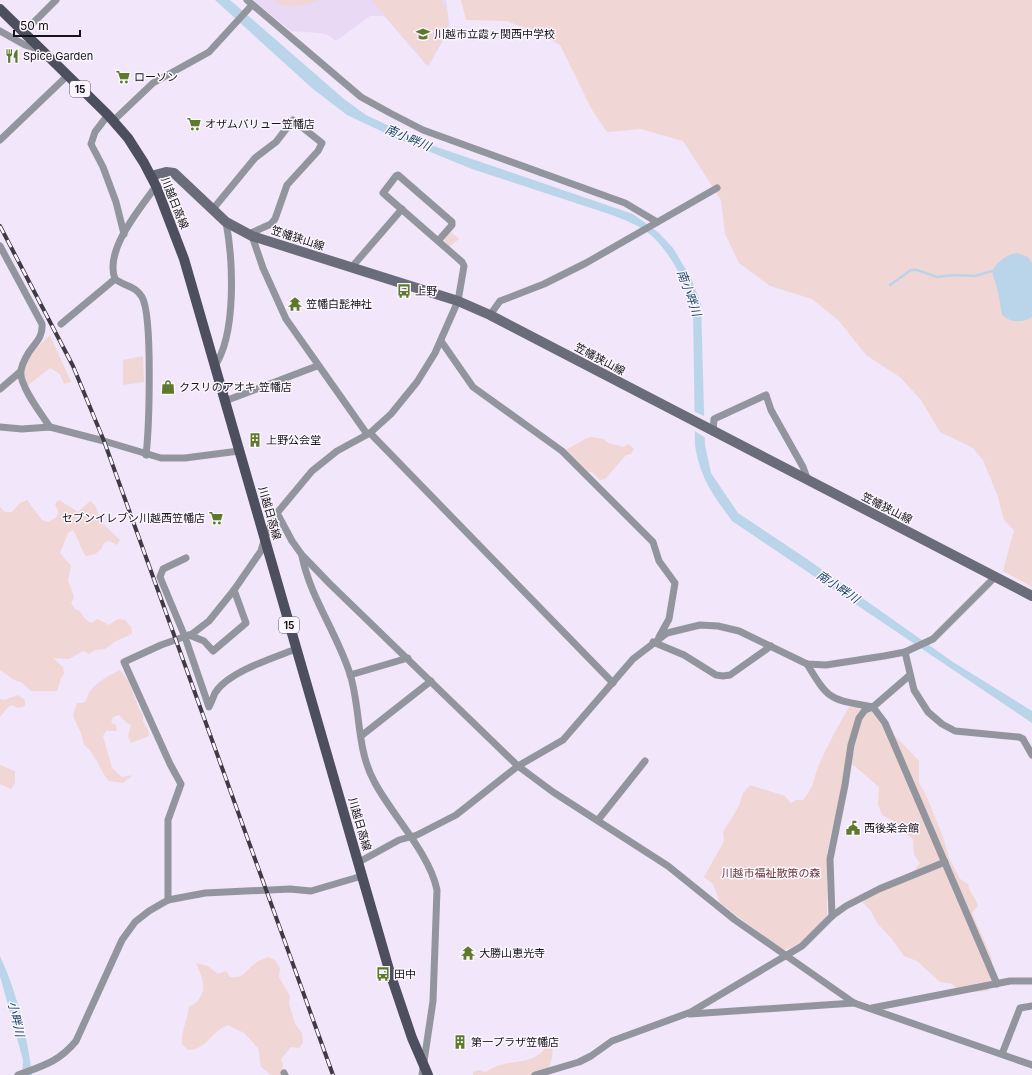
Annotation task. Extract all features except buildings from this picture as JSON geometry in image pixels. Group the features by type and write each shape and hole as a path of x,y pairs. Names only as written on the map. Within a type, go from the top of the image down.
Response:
{"main road":[{"name":"川越日高線","path":"0,9 110,118 138,152 156,186 184,259 362,876 401,1006 425,1072"},
{"name":"笠幡狭山線","path":"151,176 166,172 174,173 226,222 252,236 458,301 490,315 994,578 1032,596"}],"street":[{"path":"23,33 56,0"},
{"path":"124,234 116,202 103,166 91,144 95,132 153,83 209,52 250,4 361,97 390,113 423,130 625,203 655,223"},
{"path":"0,31 25,46 41,50"},
{"path":"0,140 67,76"},
{"path":"213,209 255,158 276,142 293,120 322,144 287,185 272,224 251,233 262,268 286,319 317,366 326,375 369,434 613,683"},
{"path":"168,900 168,820 181,784 170,764 124,662 161,645 187,636 209,621 234,590 261,551 265,537 277,513 312,471 336,451 369,434 391,414 417,382 441,341 458,301 464,266 462,262 383,193 396,176 398,175 452,222 452,225 438,241"},
{"path":"115,279 112,264 116,251 124,234 156,186"},
{"path":"490,315 500,301 556,278 718,188"},
{"path":"351,268 402,209"},
{"path":"214,367 221,358 224,346 232,292 231,248 226,222"},
{"path":"0,246 42,324 40,338 28,353 20,372 0,389"},
{"path":"61,324 115,279"},
{"path":"115,279 136,290 146,305 149,432 146,455"},
{"path":"441,341 473,387 562,451 653,542 659,561 675,583 669,619 660,637"},
{"path":"225,402 317,366"},
{"path":"20,372 25,387 50,427"},
{"path":"712,431 714,419 766,395 771,410 803,467 808,481"},
{"path":"0,427 22,430 50,427 161,458 185,458 239,451"},
{"path":"277,513 302,556 518,766 553,792 668,866 735,920 788,955 807,971 854,1003 1032,1065"},
{"path":"302,556 305,568 332,628 350,675 366,762 374,782 432,871 437,890 433,1001 425,1072"},
{"path":"186,558 163,569 160,577 187,636 209,707 216,692 232,678 296,649"},
{"path":"358,862 409,836 417,835 456,815 518,766 563,740 633,659 660,637 688,627 714,625 739,631 807,664 826,665 905,651 932,639 994,578"},
{"path":"187,636 204,641 213,651 246,623 234,590"},
{"path":"653,642 684,655 716,675 723,676 730,675 771,646"},
{"path":"905,651 914,690 928,712 950,730 1019,737 1023,740 1032,755"},
{"path":"350,675 408,658"},
{"path":"807,664 826,694 841,701 873,707 885,723 997,984"},
{"path":"832,916 830,859 845,785 851,745 859,718 865,710 873,707 910,675"},
{"path":"361,736 431,681"},
{"path":"598,820 645,761"},
{"path":"535,1075 579,1062 591,1056 612,1041 686,1015 802,946 832,916 846,906 879,889 945,862"},
{"path":"18,1075 45,1065 65,1054 76,1041 122,940 135,922 168,900 219,892 290,889 310,891 362,876"},
{"path":"872,1008 1010,981 1032,981"},
{"path":"686,1015 854,1003"},
{"path":"1002,1054 1020,1008 1032,1006"}],"shaded area":[{"name":"川越市立霞ヶ関西中学校","path":"253,0 446,0 450,29 428,67 384,16 370,16 336,41 328,35 320,33 291,31"}],"green space":[{"path":"273,0 319,0 301,5 290,6"},
{"path":"371,0 441,0 446,8 448,25 442,41 428,65"},
{"path":"461,0 1032,0 1032,587 1003,571 1014,530 1004,520 997,494 983,460 973,448 940,432 921,400 901,378 866,355 839,321 812,299 770,286 739,263 725,234 721,200 683,141 641,129 607,132 592,110 560,45 541,34 507,21 466,20"},
{"path":"451,232 459,239 449,247 444,239"},
{"path":"50,335 71,382 64,384 60,374 50,368 27,386 25,378 26,363 34,351"},
{"path":"143,356 144,382 123,385 123,360"},
{"path":"591,437 604,439 608,443 624,447 628,444 634,449 631,454 626,455 605,479 600,480 592,472 588,472 566,450"},
{"path":"27,500 42,520 48,522 57,517 58,511 55,504 59,500 78,512 90,501 95,505 101,522 120,540 117,545 109,541 104,543 101,549 97,552 86,556 73,530 68,533 60,553 71,566 68,580 74,597 71,603 76,610 80,611 85,619 91,623 98,619 109,625 118,619 125,620 131,627 132,634 116,641 105,649 95,650 89,654 83,651 69,659 53,658 63,667 64,674 61,678 57,691 31,691 21,682 14,680 0,670 0,507 5,512 12,512 20,503"},
{"path":"120,670 129,682 139,709 143,715 143,721 148,730 149,736 131,743 128,736 131,725 119,715 113,717 111,723 116,725 117,731 106,731 103,736 112,768 122,777 133,775 123,783 109,781 106,777 92,752 84,745 81,733 73,716 77,703 85,702 90,691 97,684"},
{"path":"18,695 25,700 25,706 18,708 12,705 8,707 0,717 0,699 4,700"},
{"name":"川越市福祉散策の森","path":"849,707 872,711 887,732 895,736 919,761 919,783 926,795 943,837 949,858 960,879 968,884 978,906 972,913 991,956 994,973 988,991 974,992 958,989 952,984 940,982 917,961 904,956 892,939 877,923 871,911 863,903 863,893 902,880 915,870 920,863 914,855 913,839 904,832 897,823 882,815 878,804 879,787 852,764 841,789 827,852 827,915 813,932 802,942 782,950 720,903 713,884 704,877 724,841 723,832 739,806 743,793 750,785 785,796 791,803 796,800 803,800 810,790 821,760"},
{"path":"0,765 15,771 15,783 11,789 0,784"},
{"path":"268,957 275,960 280,968 279,977 290,996 289,1003 295,1024 302,1033 303,1043 299,1048 291,1047 281,1059 283,1065 282,1075 271,1075 261,1067 258,1048 244,1033 228,1025 222,1028 200,1047 188,1050 182,1044 182,1039 189,1006 194,1004 199,999 203,990 203,981 196,963 208,966 218,974 226,971 230,977 239,977 257,962"},
{"path":"550,1039 552,1043 552,1056 546,1073 540,1075 473,1075 473,1072 479,1070 486,1072 503,1064 530,1059 545,1049"}],"water":[{"name":"南小畔川","path":"215,0 230,0 344,99 366,115 425,143 633,214 659,233 673,248 691,278 701,304 705,445 711,473 738,513 807,559 953,662 1032,711 1032,723 732,521 708,486 697,457 695,445 693,308 677,269 659,243 648,232 612,215 472,169 396,138 347,115 313,89"},
{"path":"1017,253 1028,257 1032,263 1032,317 1021,321 1013,321 1002,315 992,271 1003,259"},
{"name":"小畔川","path":"0,956 16,999 27,1044 32,1075 22,1075 23,1060 0,976"}],"pier":[{"path":"693,411 706,417 706,438 693,430"}],"waterway":[{"path":"890,285 911,270 917,270 937,277 954,275 975,276 992,271"}],"railway":[{"path":"0,226 73,366 104,441 333,1075"}],"place":[{"name":"川越市立霞ヶ関西中学校","path":"423,34"},
{"name":"Spice Garden","path":"12,56"},
{"name":"ローソン","path":"123,77"},
{"name":"オザムバリュー笠幡店","path":"194,124"},
{"name":"上野","path":"404,291"},
{"name":"笠幡白髭神社","path":"295,304"},
{"name":"クスリのアオキ 笠幡店","path":"168,387"},
{"name":"上野公会堂","path":"255,440"},
{"name":"セブンイレブン川越西笠幡店","path":"216,518"},
{"name":"西後楽会館","path":"853,828"},
{"name":"大勝山恵光寺","path":"468,953"},
{"name":"田中","path":"383,974"},
{"name":"第一プラザ笠幡店","path":"460,1042"}]}
